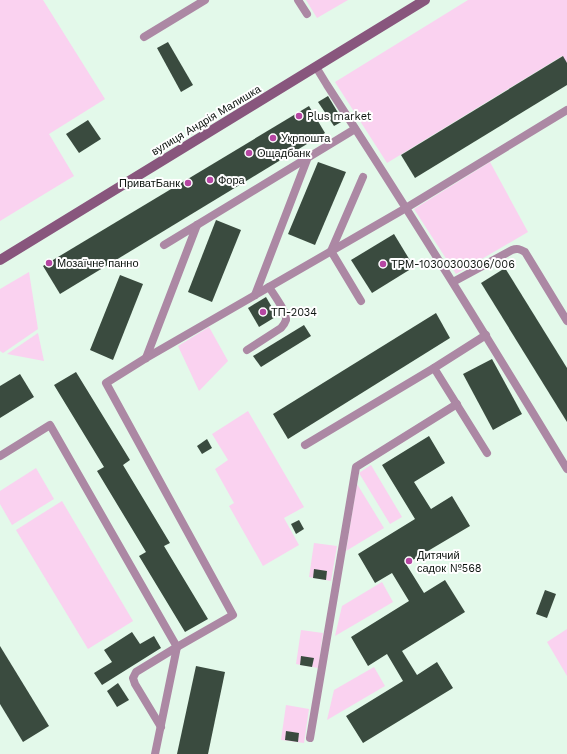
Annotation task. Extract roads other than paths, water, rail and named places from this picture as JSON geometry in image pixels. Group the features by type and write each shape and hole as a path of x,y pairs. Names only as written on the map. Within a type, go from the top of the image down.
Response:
{"street":[{"name":"вулиця Андрія Малишка","path":"0,260 425,0"}],"lane":[{"path":"144,37 205,0"},
{"path":"298,0 307,14"},
{"path":"316,67 453,282 567,469"},
{"path":"161,727 135,684 133,678 136,672 233,615 106,383 146,358 406,208 567,110"},
{"path":"164,245 355,129"},
{"path":"255,295 308,157"},
{"path":"331,251 363,177"},
{"path":"146,358 197,225"},
{"path":"453,282 515,248 519,249 524,252 567,321"},
{"path":"331,251 361,301"},
{"path":"247,350 281,328 285,323 286,318 284,313 269,287"},
{"path":"305,445 486,335"},
{"path":"434,368 487,453"},
{"path":"310,738 356,467 457,404"},
{"path":"0,456 50,425 177,647 155,754"}],"place":[{"name":"Plus market","path":"299,116"},
{"name":"Укрпошта","path":"273,138"},
{"name":"Ощадбанк","path":"249,153"},
{"name":"Фора","path":"210,180"},
{"name":"ПриватБанк","path":"188,183"},
{"name":"Мозаїчне панно","path":"49,263"},
{"name":"ТРМ-10300300306/006","path":"383,264"},
{"name":"ТП-2034","path":"263,312"},
{"name":"Дитячий садок №568","path":"409,561"}]}
